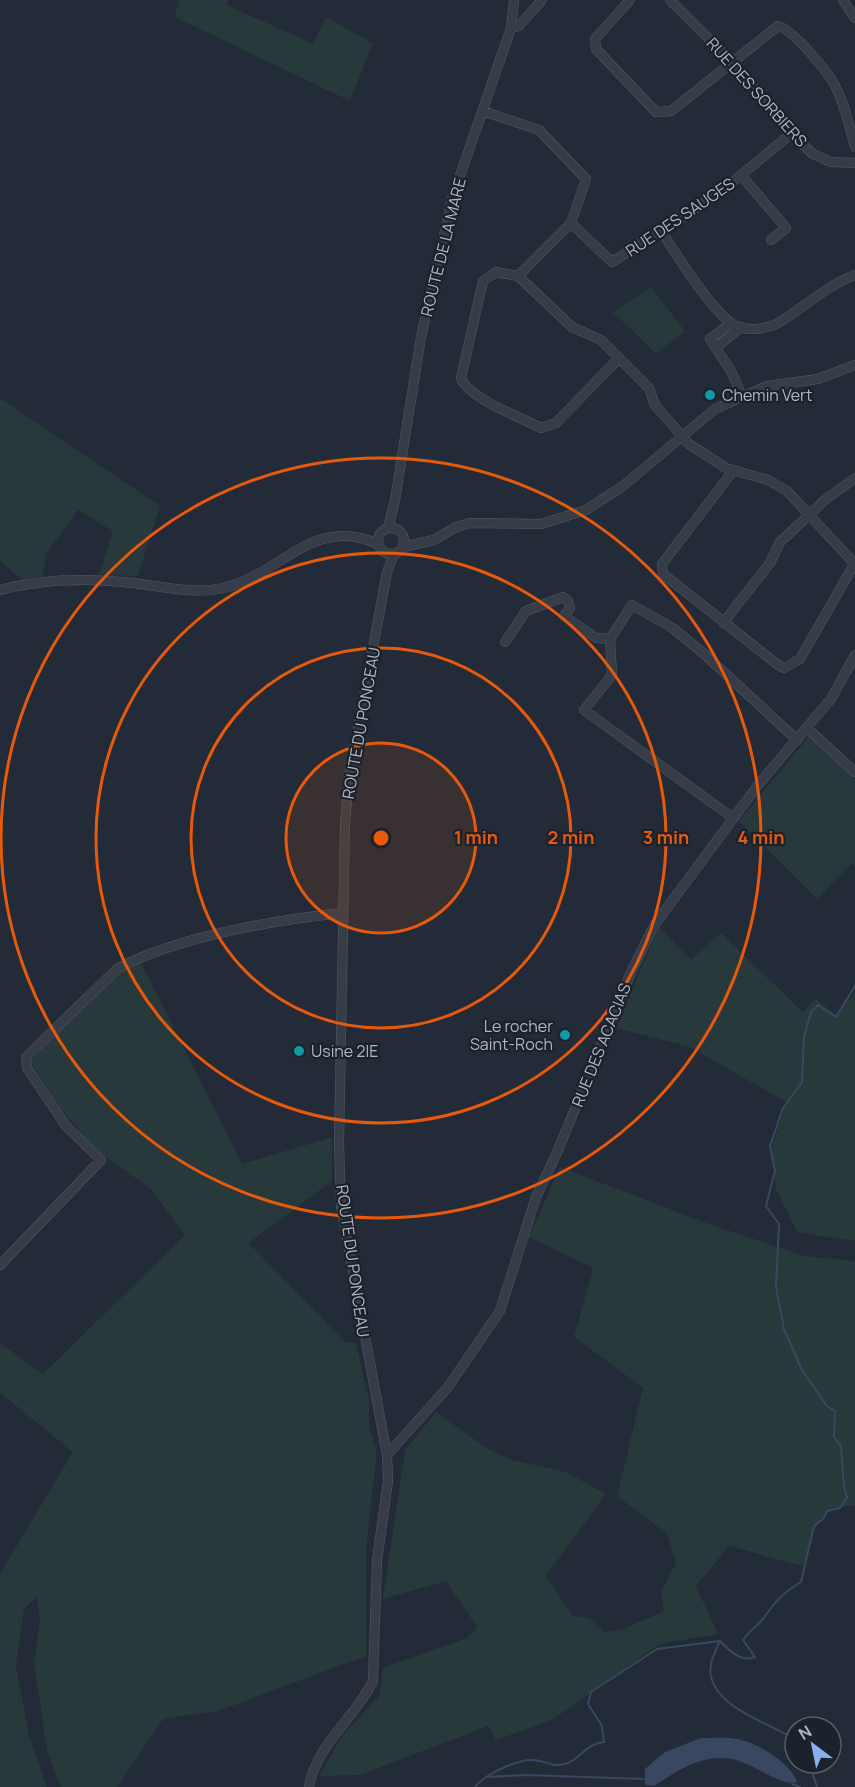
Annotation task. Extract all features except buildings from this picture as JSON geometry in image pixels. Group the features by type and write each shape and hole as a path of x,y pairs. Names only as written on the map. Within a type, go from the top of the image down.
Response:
{"street":[{"name":"ROUTE DE LA MARE","path":"392,532 395,500 431,289 452,199 511,28 514,0"},
{"path":"511,28 519,26 542,0"},
{"path":"630,0 595,39 596,49 656,112 671,111 770,30 778,26 786,28 834,84 855,147"},
{"name":"RUE DES SORBIERS","path":"670,0 731,61 791,134 822,159 855,163"},
{"path":"843,0 855,18"},
{"path":"483,111 539,130 583,173 586,179 571,223 518,276"},
{"name":"RUE DES SAUGES","path":"571,223 612,262 713,197 791,134"},
{"path":"741,174 786,228 771,240"},
{"path":"661,231 731,323 741,327 760,329 778,323 829,286 855,275"},
{"path":"619,358 556,423 541,428 467,388 461,373 483,281 496,272 518,276 572,327 601,340 619,358 649,388 656,405 682,437 703,455 734,471 777,485 810,513 855,564 800,659 784,668 667,579 662,568 734,471"},
{"path":"731,323 710,339 731,371 742,396"},
{"path":"716,347 741,327"},
{"path":"0,590 75,580 117,581 200,592 216,590 247,580 313,540 351,535 378,544 384,553 394,554 403,547 426,542 470,523 541,524 586,510 623,486 715,409 775,384 831,375 855,365"},
{"path":"723,623 770,563 780,542 810,513 855,478"},
{"path":"362,537 392,532 426,542"},
{"path":"378,544 392,532"},
{"path":"392,532 403,547"},
{"name":"ROUTE DU PONCEAU","path":"384,553 387,572"},
{"name":"ROUTE DU PONCEAU","path":"309,1787 310,1777 322,1753 358,1707 373,1681 378,1560 388,1481 387,1455 341,1206 339,1143 345,824 349,777 387,572 394,554"},
{"path":"505,642 526,611 563,597 570,608 564,616 596,638 610,639"},
{"path":"733,818 584,710 612,675 610,639 632,605 671,627 694,645 797,740"},
{"name":"RUE DES ACACIAS","path":"387,1455 448,1387 500,1311 536,1197 642,945 680,887 733,818 831,699 855,655"},
{"path":"807,728 855,772"},
{"path":"0,1265 101,1160 56,1113 25,1063 28,1053 118,968 167,948 215,936 343,913"}],"shaded area":[{"path":"179,0 229,0 227,5 313,44 326,17 373,43 350,101 175,17"},
{"path":"651,287 685,331 656,354 613,312"},
{"path":"0,398 160,506 138,576 99,575 113,531 78,510 47,553 42,576 22,580 0,561"},
{"path":"810,735 855,779 855,867 851,864 817,899 739,821"},
{"path":"659,927 691,960 721,933 803,1012 815,998 836,1015 855,992 855,1241 797,1232 776,1189 771,1152 786,1102 690,1047 616,1028"},
{"path":"140,961 242,1164 332,1137 332,1181 249,1243 345,1342 356,1343 369,1401 369,1427 377,1452 366,1548 366,1656 218,1711 163,1719 117,1787 61,1787 47,1750 34,1663 40,1620 37,1597 24,1609 16,1666 29,1735 47,1787 0,1787 0,1574 73,1452 0,1393 0,1343 43,1374 185,1235 151,1189 96,1150 61,1109 30,1061 117,974"},
{"path":"560,1167 709,1224 805,1256 855,1261 855,1506 832,1510 824,1516 814,1532 803,1566 729,1546 696,1586 718,1634 660,1644 552,1720 496,1740 488,1726 360,1775 319,1776 342,1736 380,1695 383,1668 467,1638 477,1627 446,1581 383,1599 405,1450 436,1412 488,1449 513,1460 566,1472 606,1494 546,1576 573,1616 589,1618 604,1632 621,1630 664,1611 661,1591 676,1563 667,1534 617,1496 643,1388 574,1337 593,1268 529,1237"}],"water":[{"path":"701,1738 734,1738 746,1741 773,1755 783,1763 783,1775 793,1775 797,1782 791,1783 776,1779 736,1760 713,1758 692,1764 654,1786 645,1785 645,1769 665,1752"}],"waterway":[{"path":"475,1787 493,1773 510,1765 526,1760 556,1765 565,1764 597,1743 604,1742 602,1726 588,1704 591,1692 657,1649 720,1641 740,1657 755,1657 743,1640 779,1598 801,1582 814,1526 823,1519 827,1511 840,1508 847,1497 844,1487 841,1446 834,1437 835,1411 827,1406 802,1370 784,1329 776,1287 779,1224 766,1206 775,1171 770,1146 783,1108 802,1082 804,1037 811,1012 818,1005 836,1017 855,986"},
{"path":"720,1641 710,1668 716,1688 735,1707 783,1733"},
{"path":"486,1777 526,1775 644,1779"},
{"path":"813,1775 817,1787"},
{"path":"792,1784 800,1787"}],"place":[{"name":"Chemin Vert","path":"710,395"},
{"name":"Le rocher Saint-Roch","path":"565,1035"},
{"name":"Usine 2IE","path":"299,1051"}]}
